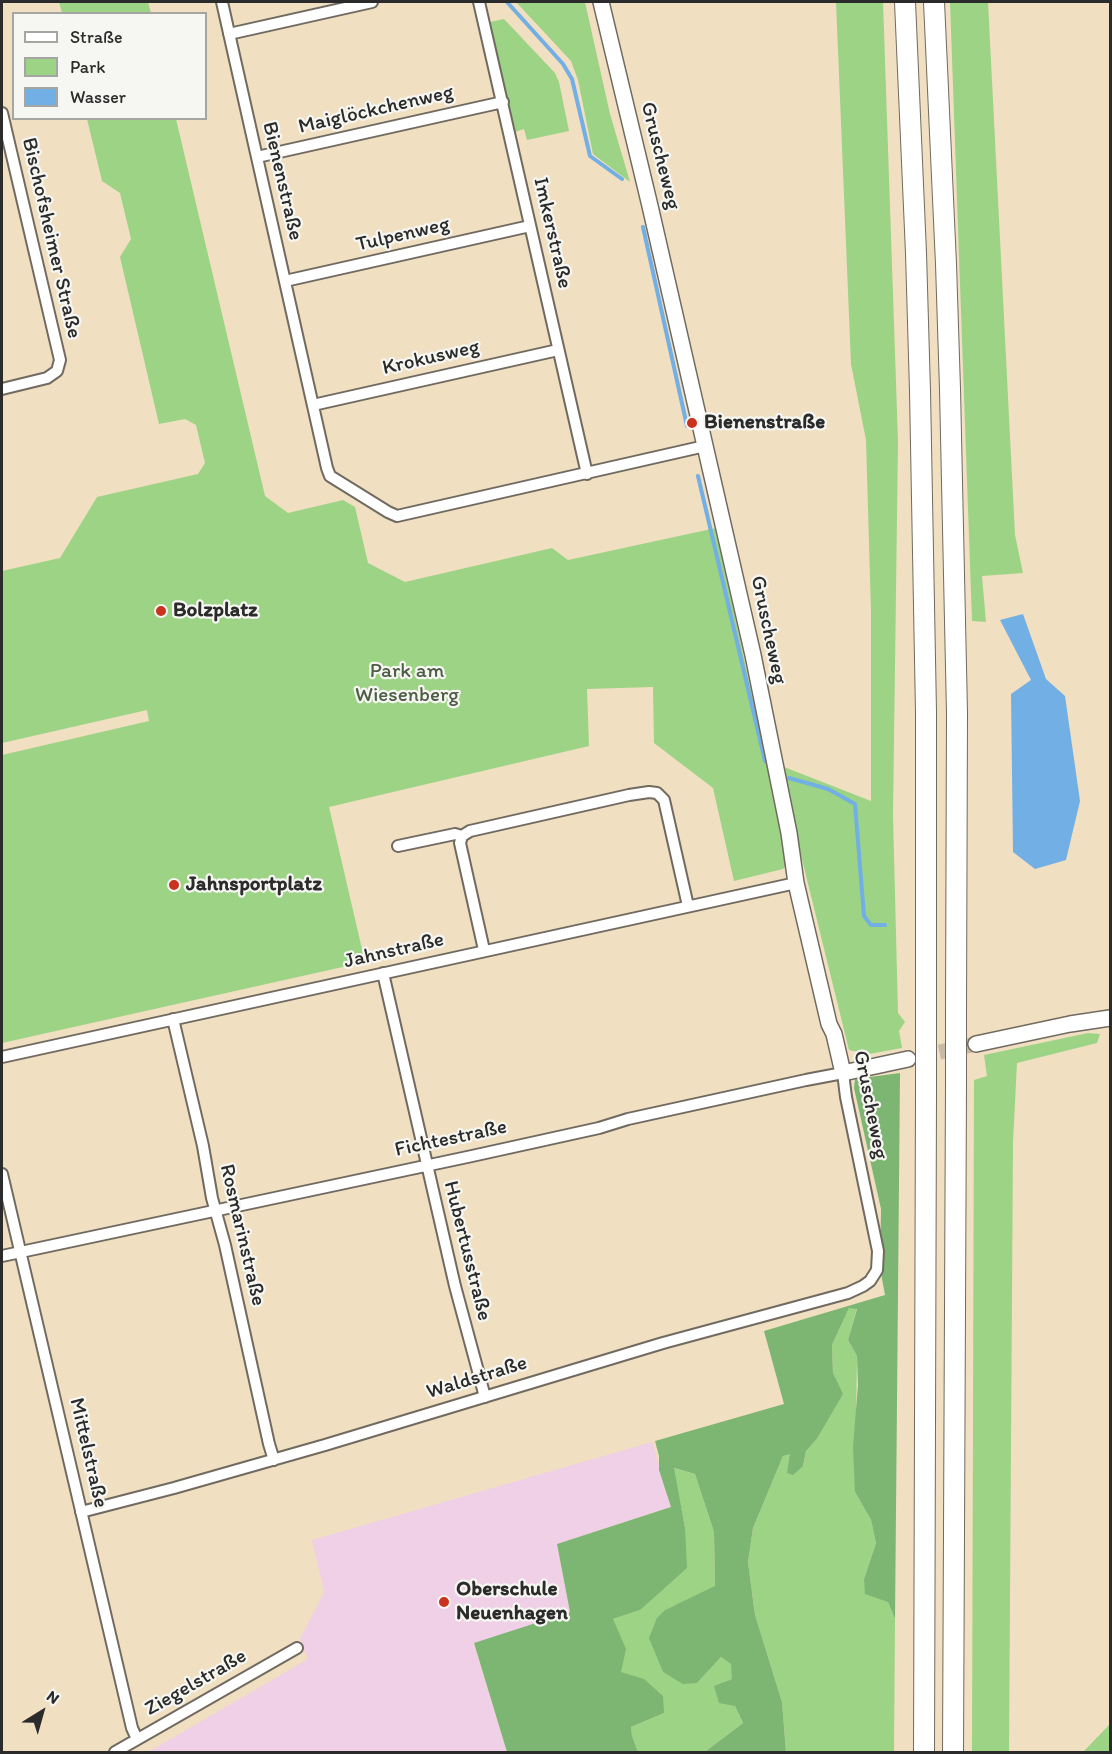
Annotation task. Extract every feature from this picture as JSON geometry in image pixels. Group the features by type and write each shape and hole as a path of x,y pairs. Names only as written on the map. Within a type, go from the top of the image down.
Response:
{"highway":[{"path":"905,2 916,253 926,712 924,1752"},
{"path":"934,2 951,401 957,713 953,1752"}],"street":[{"name":"Bienenstraße","path":"222,2 330,476 397,516 705,446"},
{"path":"229,34 372,2"},
{"name":"Imkerstraße","path":"479,2 587,474"},
{"name":"Gruscheweg","path":"601,2 653,217 758,678 789,833 796,883 825,1009 834,1034 843,1073 878,1251 877,1270"},
{"name":"Maiglöckchenweg","path":"257,157 503,102"},
{"name":"Bischofsheimer Straße","path":"2,114 60,360 57,371 47,378 2,389"},
{"name":"Tulpenweg","path":"285,281 530,226"},
{"name":"Krokusweg","path":"313,405 558,350"},
{"path":"484,950 460,843 462,837 470,831 629,795 657,793 664,800 688,906"},
{"path":"398,846 455,834 462,837"},
{"name":"Jahnstraße","path":"2,1057 796,883"},
{"name":"Hubertusstraße","path":"383,973 426,1166 485,1397"},
{"path":"975,1044 1110,1018"},
{"name":"Rosmarinstraße","path":"173,1019 274,1460"},
{"name":"Fichtestraße","path":"2,1256 426,1166 599,1128 628,1119 908,1059"},
{"name":"Mittelstraße","path":"2,1174 132,1728 137,1739"},
{"name":"Waldstraße","path":"81,1512 274,1460 663,1343 848,1293 870,1281 877,1270"},
{"name":"Ziegelstraße","path":"115,1752 297,1648"}],"shaded area":[{"name":"Oberschule Neuenhagen","path":"652,1442 671,1507 557,1544 570,1612 474,1644 507,1752 150,1751 308,1659 300,1639 324,1592 312,1540"}],"green space":[{"path":"59,2 148,2 151,12 62,12"},
{"path":"516,2 585,2 610,114 630,182 593,154 578,80 571,61"},
{"path":"836,2 883,2 898,441 893,815 898,1013 905,1022 899,1031 902,1048 869,1054 849,1050 780,770 784,767 871,801 871,612 866,440 851,364"},
{"path":"950,2 988,2 1015,535 1023,573 982,576 986,622 972,621"},
{"path":"504,19 555,73 569,131 527,140 524,129 515,132 490,22"},
{"name":"Park am Wiesenberg","path":"87,120 176,120 265,496 288,513 343,500 355,507 368,563 405,582 552,548 568,560 716,528 788,863 783,869 734,881 713,788 654,743 653,687 587,689 589,746 329,807 365,962 2,1043 2,755 149,721 147,710 2,743 2,571 60,558 97,497 198,474 205,463 196,425 185,419 159,424 120,257 131,239 120,193 102,181"},
{"path":"1088,1033 1100,1034 1097,1043 1017,1063 1013,1142 1009,1752 972,1752 974,1080 987,1076 984,1055"},
{"path":"900,1073 895,1619 888,1602 865,1594 864,1579 876,1543 871,1520 855,1492 853,1447 858,1385 857,1356 848,1340 857,1309 849,1308 832,1345 833,1373 843,1394 816,1440 806,1451 803,1466 793,1475 787,1473 790,1454 783,1456 753,1528 748,1562 755,1615 782,1702 786,1752 694,1752 706,1751 743,1723 735,1706 719,1703 714,1686 732,1679 731,1664 721,1657 697,1683 683,1684 663,1672 649,1638 657,1618 665,1610 715,1586 714,1532 695,1474 674,1468 685,1528 687,1568 640,1610 613,1619 626,1649 621,1672 644,1679 663,1696 664,1713 631,1727 638,1752 507,1752 474,1643 570,1612 557,1544 671,1507 659,1470 659,1456 655,1441 784,1404 764,1331 885,1295 880,1268 881,1209 854,1088 855,1079"},
{"path":"849,1308 857,1308 848,1340 857,1356 855,1492 871,1520 876,1543 864,1579 888,1602 895,1619 894,1752 786,1752 782,1702 755,1615 748,1562 753,1528 783,1456 791,1453 803,1466 806,1451 816,1440 833,1373 832,1345"},
{"path":"673,1468 695,1474 714,1532 715,1587 665,1610 659,1659 663,1672 697,1683 721,1657 732,1664 732,1679 715,1686 735,1706 743,1723 706,1751 638,1752 631,1727 664,1713 644,1680 620,1672 613,1619 640,1610 685,1528"},
{"path":"1110,1724 1110,1752 1082,1752 1084,1751"}],"water":[{"path":"1023,614 1046,679 1065,696 1080,801 1066,860 1035,869 1013,852 1011,694 1031,680 1000,620"}],"waterway":[{"path":"507,2 563,64 572,79 590,156 622,179"},
{"path":"643,227 687,426"},
{"path":"698,476 765,761 770,764"},
{"path":"789,778 828,789 855,804 864,916 871,925 885,925"}],"tunnel":[{"path":"917,1057 976,1044"}],"place":[{"name":"Bienenstraße","path":"692,423"},
{"name":"Bolzplatz","path":"161,611"},
{"name":"Jahnsportplatz","path":"174,885"},
{"name":"Oberschule Neuenhagen","path":"444,1602"}]}
